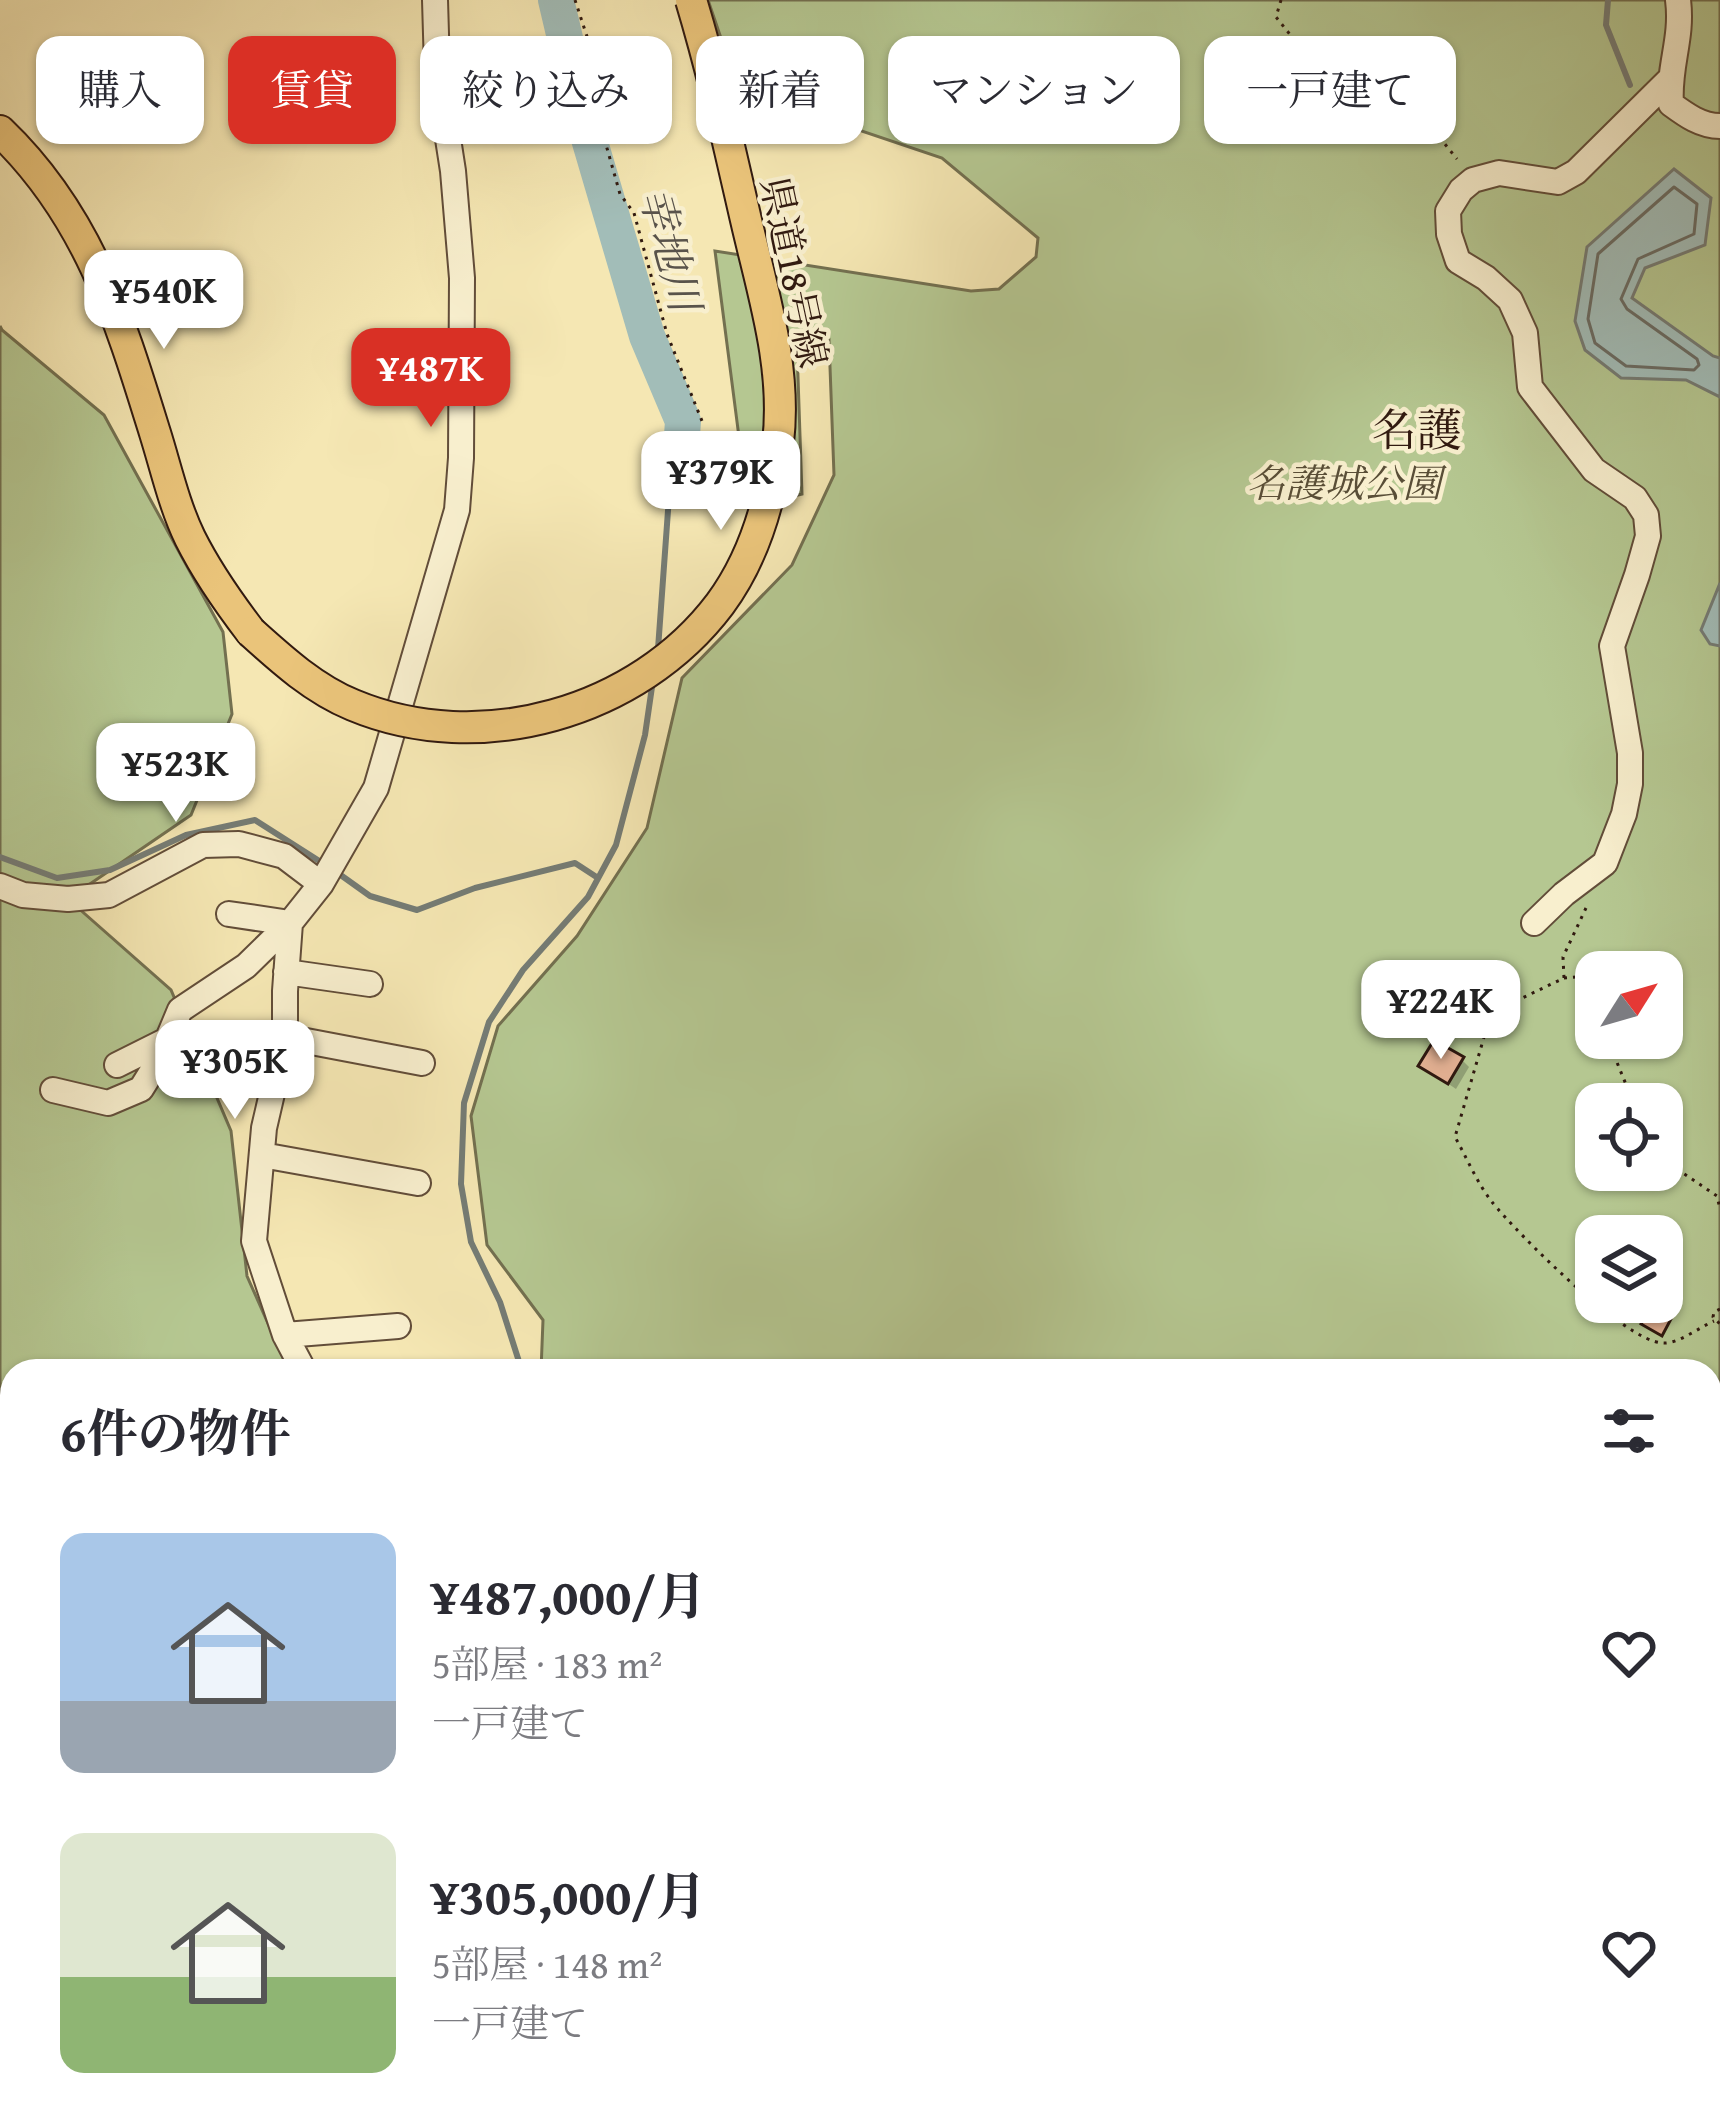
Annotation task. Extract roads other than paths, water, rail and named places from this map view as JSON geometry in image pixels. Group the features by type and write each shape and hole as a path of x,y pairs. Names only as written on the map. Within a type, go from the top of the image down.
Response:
{"main road":[{"name":"県道18号線","path":"0,131 34,168 92,255 125,338 189,535 211,577 251,632 292,668 358,707 424,724 465,728 537,720 617,690 676,650 722,602 768,498 778,440 780,381 710,64 691,0"}],"street":[{"path":"53,1090 108,1102 141,1089 180,1010 246,966 290,923 322,882 376,788 457,510 461,458 460,255 437,68 435,0"},
{"path":"1678,0 1672,104 1690,118 1720,126"},
{"path":"1534,923 1606,862 1624,814 1630,784 1612,646 1648,536 1646,515 1635,498 1594,470 1530,387 1525,333 1510,300 1458,261 1448,211 1473,180 1499,173 1558,182 1576,172 1670,80"},
{"path":"0,886 23,895 68,899 109,895 203,845 239,844 284,856 322,882"},
{"path":"229,914 290,923"},
{"path":"290,923 285,1036 264,1128 254,1241 298,1359"},
{"path":"286,972 370,984"},
{"path":"285,1036 422,1063"},
{"path":"117,1065 167,1040"},
{"path":"262,1155 418,1183"},
{"path":"286,1335 398,1326"}],"water":[{"path":"1674,169 1711,198 1705,245 1645,268 1632,298 1720,358 1720,397 1686,380 1621,378 1585,350 1575,321 1587,247"},
{"path":"1720,583 1720,646 1710,644 1701,630"}],"waterway":[{"name":"幸地川","path":"556,0 587,132 647,336 683,421 681,450"},
{"path":"1608,0 1606,25 1630,85"},
{"path":"658,649 670,483 681,450"},
{"path":"518,1359 500,1302 471,1242 461,1184 464,1103 489,1022 523,970 588,897 616,845 645,735 653,680"},
{"path":"0,857 57,878 110,870 186,835 255,820 324,864"},
{"path":"335,871 370,896 417,910 475,888 575,863 598,878"}],"district":[{"name":"名護","path":"1417,429"}],"park label":[{"name":"名護城公園","path":"1344,482"}]}
